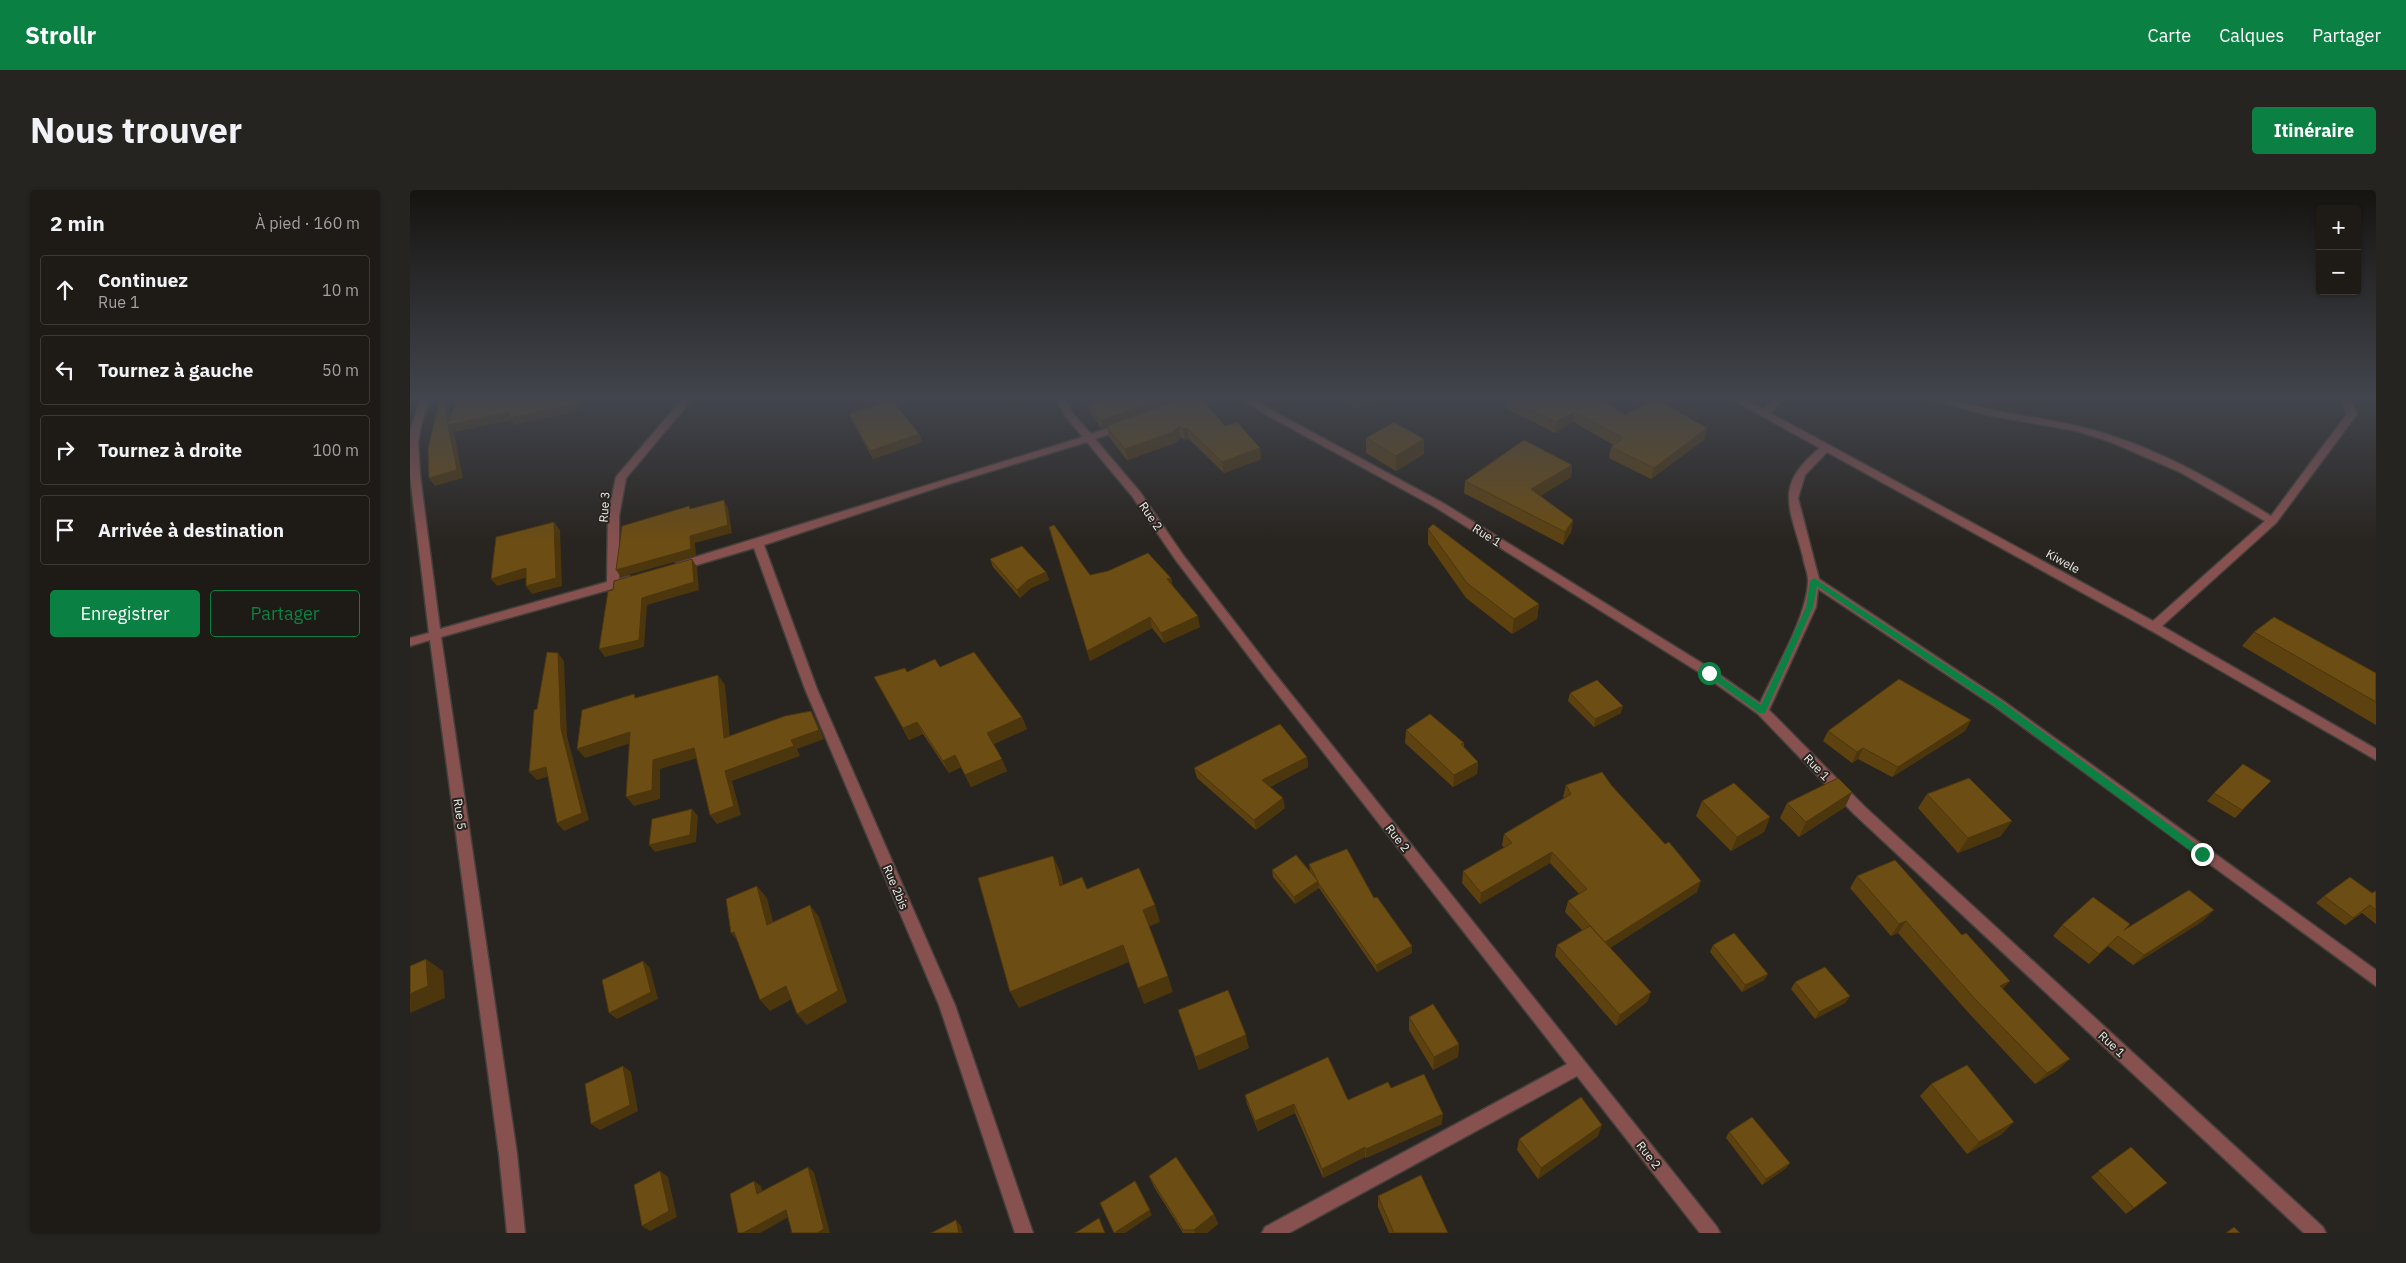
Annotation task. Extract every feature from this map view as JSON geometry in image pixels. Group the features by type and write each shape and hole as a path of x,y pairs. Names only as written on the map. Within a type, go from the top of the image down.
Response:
{"street":[{"name":"Rue 5","path":"412,446 435,635 508,1154 516,1233"},
{"name":"Rue 3","path":"613,584 616,490 621,477 647,446"},
{"path":"671,568 758,544 936,484 1068,446"},
{"name":"Rue 2","path":"1093,446 1136,494 1179,557 1267,672 1711,1233"},
{"name":"Rue 1","path":"1330,446 1439,505 1709,673 1762,711 1860,810 2317,1233"},
{"path":"2130,446 2224,491 2272,521"},
{"path":"2154,627 2272,521 2328,446"},
{"path":"1762,711 1810,607 1814,581 1793,498 1794,485 1806,465 1828,447"},
{"name":"Kiwele","path":"1828,447 2154,627 2376,755"},
{"name":"Rue 2bis","path":"758,544 811,689 948,1005 1024,1233"},
{"path":"410,642 642,576"},
{"path":"1814,581 1998,704 2376,979"},
{"path":"1271,1233 1579,1066"}],"building":[{"path":"429,446 452,446 457,470 429,478"},
{"path":"867,446 885,446 870,451"},
{"path":"1122,446 1134,446 1125,449"},
{"path":"1205,446 1258,446 1260,448 1222,462"},
{"path":"1379,446 1413,446 1396,456"},
{"path":"1516,446 1535,446 1572,465 1531,489 1573,520 1565,532 1465,481"},
{"path":"1613,446 1684,446 1654,468 1611,447"},
{"path":"724,500 728,525 690,536 691,549 616,570 622,526 689,506 690,509"},
{"path":"554,522 556,578 526,586 526,568 491,579 496,537"},
{"path":"1433,524 1539,604 1514,619 1467,583 1428,529"},
{"path":"1054,525 1090,575 1108,571 1148,553 1171,578 1167,579 1198,616 1161,633 1150,617 1087,651 1049,527"},
{"path":"1022,546 1046,572 1028,580 1017,590 990,559"},
{"path":"692,559 694,582 642,598 639,640 599,649 608,591 613,590 614,581"},
{"path":"2274,617 2376,673 2376,702 2254,632"},
{"path":"547,652 558,653 561,729 582,813 557,823 546,767 529,772 534,710 537,709"},
{"path":"974,652 1022,717 987,733 1002,759 965,775 955,755 943,761 917,722 903,728 874,677 905,668 907,672 935,659 940,667"},
{"path":"718,675 724,738 785,716 811,711 819,730 791,740 794,746 725,771 734,806 710,815 694,748 653,760 652,790 626,797 630,732 577,749 582,710 634,694 635,698"},
{"path":"1899,679 1971,720 1898,767 1863,748 1857,752 1828,731"},
{"path":"1597,680 1623,706 1595,719 1570,693"},
{"path":"1430,714 1464,743 1461,744 1478,762 1454,775 1406,730"},
{"path":"1280,724 1307,757 1262,780 1283,798 1254,820 1194,768"},
{"path":"2243,764 2271,781 2242,810 2214,793"},
{"path":"1602,772 1612,786 1665,844 1669,842 1701,881 1605,942 1568,901 1587,889 1552,852 1481,893 1463,871 1512,843 1504,834 1571,794 1566,785"},
{"path":"1838,778 1852,792 1806,822 1787,803"},
{"path":"1969,778 2012,821 1968,838 1927,794"},
{"path":"1734,783 1770,817 1737,837 1702,801"},
{"path":"692,809 690,835 649,845 652,819"},
{"path":"1347,849 1374,898 1377,897 1412,946 1376,965 1319,884 1309,864"},
{"path":"1296,855 1318,881 1294,897 1272,870"},
{"path":"1053,856 1060,886 1082,877 1087,889 1139,868 1155,905 1143,910 1168,976 1138,988 1123,945 1010,992 978,878"},
{"path":"1895,860 1962,935 1966,933 2010,981 2000,986 2070,1059 2047,1073 1975,999 1906,921 1899,924 1857,876"},
{"path":"2350,877 2372,893 2376,891 2376,910 2370,905 2353,918 2324,896"},
{"path":"757,886 767,925 810,905 838,991 797,1014 786,986 760,1000 734,932 731,933 726,899"},
{"path":"2189,890 2214,910 2144,955 2118,936 2099,954 2062,925 2093,897 2130,924 2124,930"},
{"path":"1590,926 1651,992 1620,1015 1557,945"},
{"path":"1734,933 1768,974 1745,985 1713,945"},
{"path":"426,959 428,986 410,994 410,966"},
{"path":"643,961 651,992 609,1013 602,980"},
{"path":"1825,967 1850,996 1819,1012 1795,982"},
{"path":"1228,990 1246,1035 1195,1057 1178,1010"},
{"path":"1433,1004 1459,1044 1434,1057 1409,1017"},
{"path":"1328,1057 1348,1100 1388,1082 1391,1088 1424,1074 1443,1114 1366,1149 1365,1147 1322,1169 1294,1104 1255,1121 1245,1095"},
{"path":"1967,1065 2014,1122 1979,1142 1931,1084"},
{"path":"623,1066 630,1105 591,1124 585,1084"},
{"path":"1581,1097 1602,1125 1541,1168 1519,1139"},
{"path":"1752,1117 1790,1163 1766,1179 1729,1132"},
{"path":"2131,1147 2167,1183 2134,1208 2098,1171"},
{"path":"1176,1157 1214,1214 1194,1230 1183,1230 1149,1176"},
{"path":"808,1167 824,1229 817,1233 792,1233 786,1210 743,1233 738,1233 730,1194 754,1181 757,1194"},
{"path":"660,1171 669,1211 642,1226 634,1185"},
{"path":"1421,1175 1448,1233 1394,1233 1378,1196"},
{"path":"1135,1181 1150,1210 1114,1233 1100,1203"},
{"path":"1099,1218 1105,1233 1075,1233"},
{"path":"956,1220 959,1233 931,1233"},
{"path":"2234,1227 2240,1233 2226,1233"}],"route":[{"path":"1709,673 1762,711 1810,607 1814,581 1998,704 2202,854"}]}
